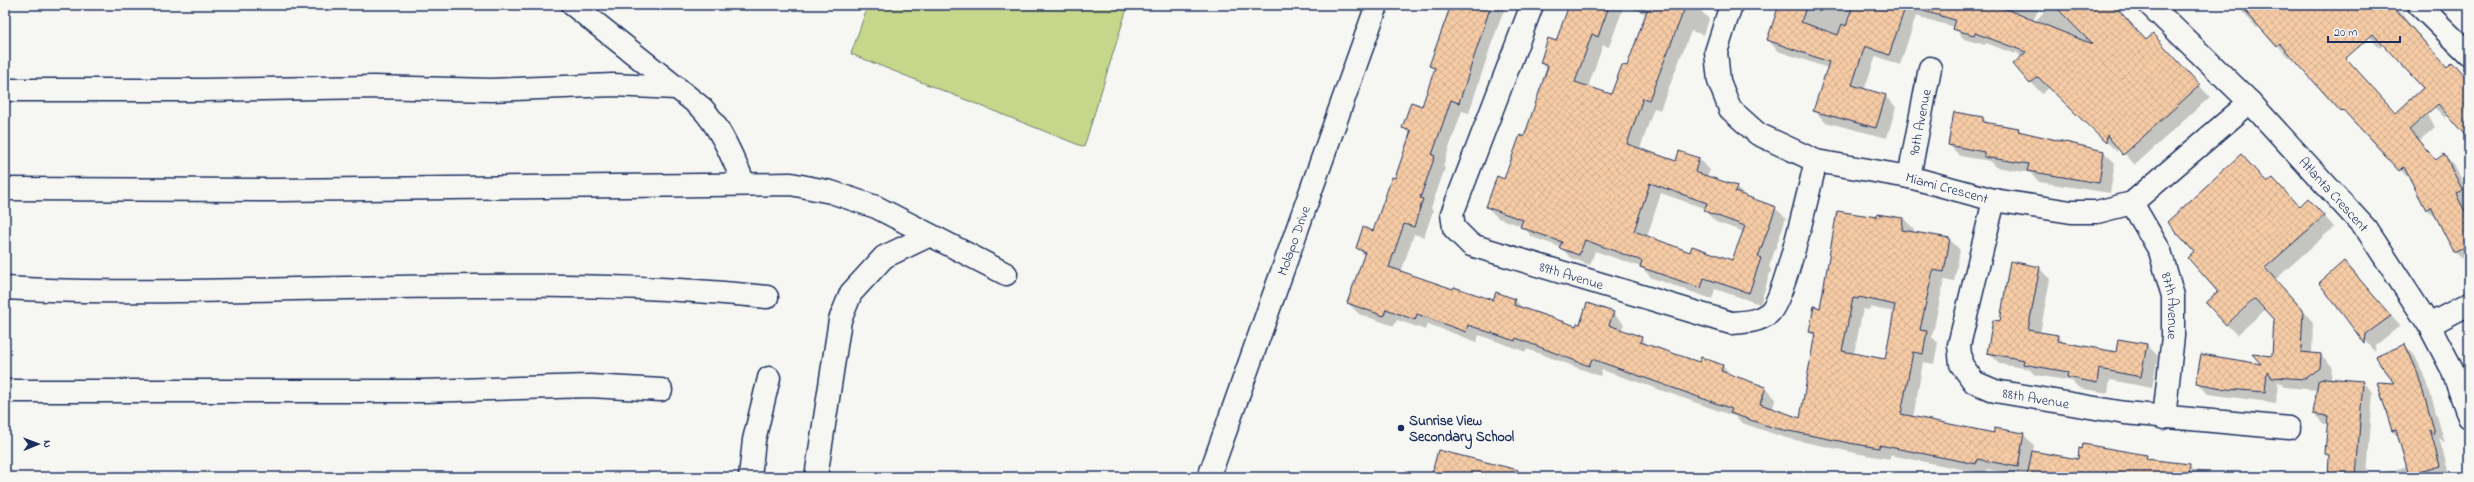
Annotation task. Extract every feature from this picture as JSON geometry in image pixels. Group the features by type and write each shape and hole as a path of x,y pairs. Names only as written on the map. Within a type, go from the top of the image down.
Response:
{"street":[{"path":"573,5 702,108 713,120 725,141 744,183"},
{"name":"Molapo Drive","path":"1210,477 1377,5"},
{"name":"89th Avenue","path":"1532,5 1452,214 1454,228 1471,245 1731,323 1754,321 1769,313 1781,291 1816,161"},
{"name":"Miami Crescent","path":"1731,5 1716,52 1719,81 1730,109 1758,134 1816,161 1909,177 1994,200 2070,212 2097,212 2132,203 2250,102"},
{"name":"Atlanta Crescent","path":"2150,5 2250,102 2367,230 2429,325 2452,369 2469,417"},
{"path":"2419,5 2469,54"},
{"name":"90th Avenue","path":"1909,177 1930,68"},
{"path":"5,90 204,90 374,87 491,90 613,85 676,88"},
{"path":"5,188 279,190 744,183 791,184 831,192 876,207 928,236 1006,274"},
{"name":"88th Avenue","path":"1994,200 1959,345 1961,364 1974,382 1994,391 2164,418 2289,428"},
{"name":"87th Avenue","path":"2132,203 2160,251 2174,296 2173,336 2164,418"},
{"path":"816,477 840,320 851,293 884,257 928,236"},
{"path":"5,288 171,291 502,286 690,289 767,297"},
{"path":"2429,325 2469,304"},
{"path":"750,477 754,440 769,378"},
{"path":"5,391 423,391 590,386 661,390"}],"green space":[{"path":"868,5 1128,5 1084,147 851,54"}],"building":[{"path":"1451,5 1491,5 1459,103 1451,100 1432,155 1435,156 1420,198 1423,199 1414,227 1404,224 1389,267 1453,289 1454,287 1493,300 1496,292 1515,299 1514,305 1576,326 1577,323 1580,324 1587,303 1614,312 1609,325 1642,337 1640,342 1699,362 1701,357 1723,365 1721,371 1766,387 1760,404 1800,418 1815,333 1809,332 1814,306 1820,308 1837,211 1877,217 1877,214 1903,218 1902,230 1950,238 1944,272 1933,270 1920,330 1927,331 1923,354 1913,352 1901,414 1994,433 1994,428 2024,433 2018,467 1977,459 1976,464 1879,445 1879,448 1774,428 1730,413 1732,409 1592,359 1589,366 1516,338 1515,341 1468,325 1466,332 1417,314 1415,320 1386,309 1384,316 1347,303 1365,252 1356,248 1363,227 1373,231 1392,177 1395,178 1411,131 1402,128 1411,102 1422,106 1435,68 1429,66","holes":["1859,297 1895,305 1885,359 1842,351 1853,298 1858,299"]},
{"path":"1569,5 1598,5 1608,9 1598,37 1592,34 1575,82 1611,94 1622,65 1627,66 1649,5 1686,5 1649,100 1643,98 1627,144 1676,161 1679,151 1699,158 1695,172 1737,186 1735,192 1776,207 1758,257 1761,258 1749,293 1704,278 1701,288 1640,267 1642,261 1585,240 1579,255 1559,248 1562,242 1520,227 1523,220 1486,207 1497,176 1504,179 1520,135 1524,137 1548,66 1540,63 1548,38 1556,41","holes":["1650,183 1707,203 1704,211 1745,226 1732,260 1692,246 1690,252 1634,231"]},
{"path":"1779,5 1807,5 1801,22 1838,35 1842,24 1846,26 1853,5 1906,5 1889,55 1865,46 1852,85 1886,95 1876,128 1813,111 1829,62 1767,40"},
{"path":"1921,5 1996,5 2092,44 2054,5 2114,5 2146,40 2153,34 2200,85 2123,155 2107,135 2106,143 2038,77 2030,84 2013,64 2026,52 1975,33 1974,35 1952,29 1955,20 1920,10"},
{"path":"2240,5 2391,5 2447,67 2452,62 2469,81 2469,140 2438,104 2409,130 2436,160 2444,154 2463,191 2456,194 2469,219 2469,245 2454,253 2431,207 2426,210 2404,167 2400,171 2343,110 2341,112 2280,44 2277,47","holes":["2373,34 2423,88 2396,113 2346,58"]},
{"path":"1954,112 1983,117 1983,122 2019,128 2018,131 2104,151 2099,183 2027,171 2029,164 1984,157 1984,152 1948,145"},
{"path":"2241,154 2267,183 2273,178 2299,207 2308,198 2324,216 2265,268 2303,310 2301,352 2321,354 2320,368 2305,379 2272,377 2267,371 2265,392 2227,389 2196,383 2201,354 2261,364 2252,354 2272,356 2274,320 2255,299 2226,325 2206,303 2218,292 2188,258 2194,252 2167,222"},
{"path":"2010,261 2040,267 2028,330 2058,335 2057,341 2116,352 2118,339 2147,344 2141,377 2099,369 2097,383 2067,377 2068,372 2023,364 2024,360 1987,353 1993,320 2000,321"},
{"path":"2344,261 2391,316 2366,334 2365,344 2319,283"},
{"path":"2405,344 2417,371 2435,433 2433,434 2430,429 2440,466 2409,475 2396,430 2392,431 2377,382 2395,383 2375,357"},
{"path":"2325,378 2363,381 2356,477 2328,477 2329,455 2325,454 2328,416 2313,414 2318,381"},
{"path":"2083,444 2147,455 2146,459 2190,464 2189,477 2027,477 2032,451 2078,459 2079,448 2082,449"},
{"path":"1438,450 1518,470 1518,477 1431,477"}],"place":[{"name":"Sunrise View Secondary School","path":"1401,428"}]}
